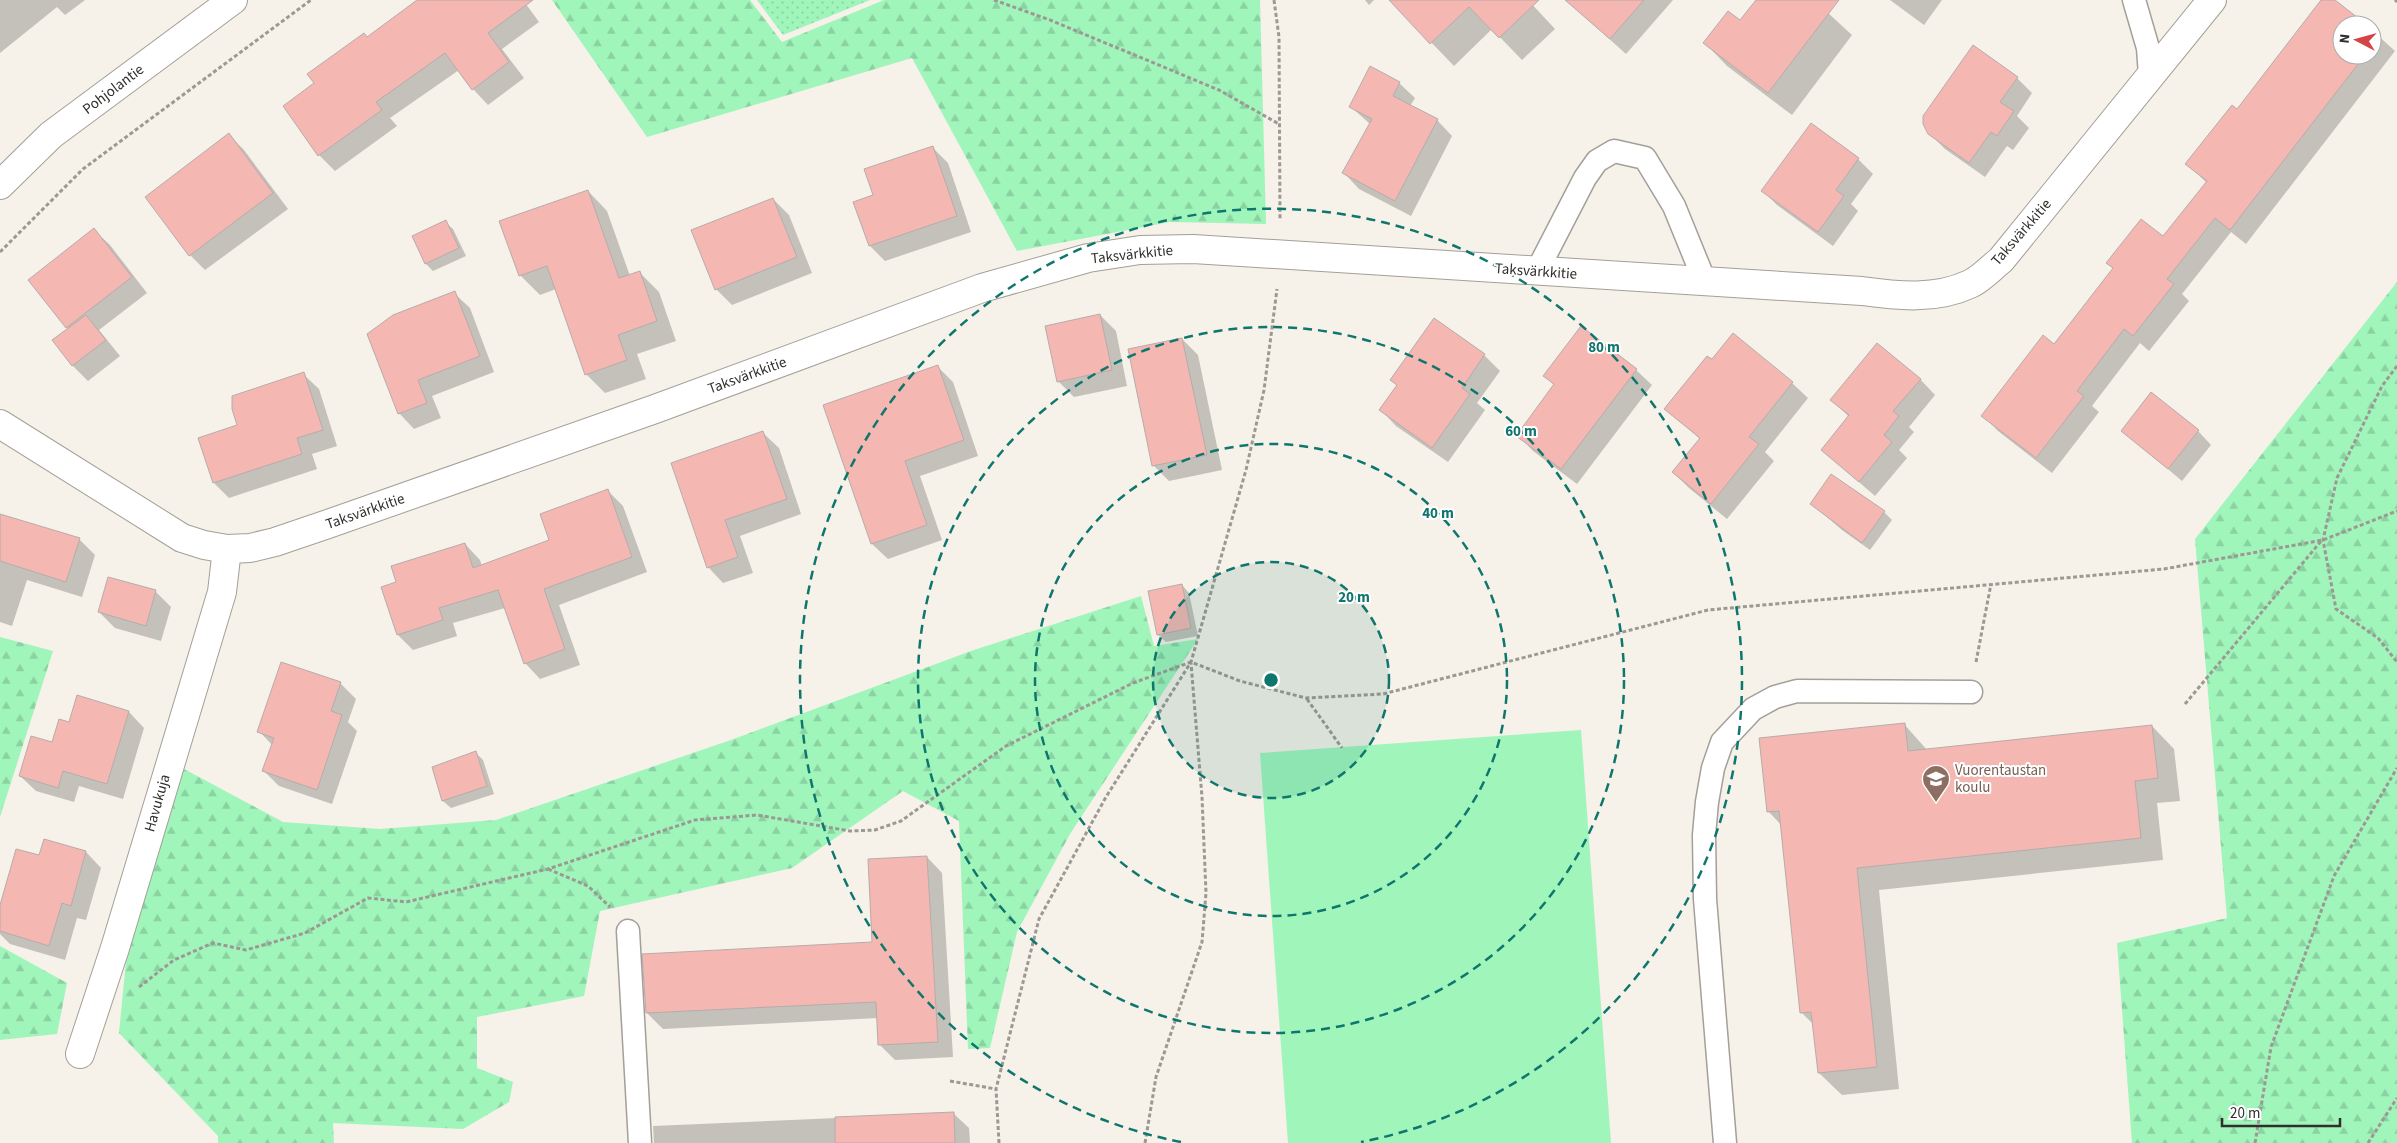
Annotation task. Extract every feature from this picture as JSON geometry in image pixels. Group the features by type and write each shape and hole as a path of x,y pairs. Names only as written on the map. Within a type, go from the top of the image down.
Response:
{"street":[{"name":"Pohjolantie","path":"0,185 52,134 233,0"},
{"name":"Taksvärkkitie","path":"0,424 182,538 227,549 250,548 328,524 655,409 982,288 1088,258 1140,250 1193,249 1862,291 1902,296 1941,294 1971,284 2001,260 2212,0"},
{"name":"Havukuja","path":"80,1054 99,998 222,592 227,549"}],"lane":[{"path":"2134,0 2148,48 2150,75"},
{"path":"1537,272 1584,178 1597,162 1614,151 1645,158 1674,206 1705,282"},
{"path":"1725,1143 1705,899 1704,835 1713,768 1722,742 1752,709 1775,697 1797,691 1971,692"},
{"path":"628,931 640,1143"}],"path":[{"path":"0,252 83,169 311,0"},
{"path":"994,0 1050,20 1219,90 1279,124"},
{"path":"999,1143 996,1089 1039,919 1106,797 1191,662 1248,461 1264,390 1281,255 1279,37 1274,0"},
{"path":"2397,366 2382,386 2337,478 2323,540 2336,609 2378,638 2397,662"},
{"path":"99,998 128,996 174,960 213,943 246,950 305,933 368,898 406,902 548,869 696,820 757,816 850,831 875,830 901,820 1006,746 1133,683 1191,662 1240,681 1306,698 1382,694 1708,610 2164,569 2323,540 2397,511"},
{"path":"2185,704 2323,540"},
{"path":"1971,692 1991,584"},
{"path":"1145,1143 1156,1077 1202,942 1206,893 1202,797 1191,662"},
{"path":"1306,698 1342,748"},
{"path":"2255,1143 2271,1047 2334,876 2397,768"},
{"path":"548,869 588,886 612,908 628,931"},
{"path":"950,1081 996,1089"},
{"path":"2368,1143 2397,1098"}],"green space":[{"path":"552,0 750,0 782,42 884,0 1260,0 1266,224 1170,222 1017,251 912,58 647,137"},
{"path":"757,0 870,0 783,35"},
{"path":"2397,282 2397,1143 2132,1143 2117,943 2227,918 2195,539"},
{"path":"1141,596 1154,646 1198,639 1070,834 1017,932 990,1048 968,1049 959,821 903,791 792,868 600,911 584,996 477,1017 477,1068 513,1082 509,1102 463,1129 333,1123 334,1143 218,1143 218,1136 119,1033 127,951 184,769 283,822 380,829 496,820 731,740 971,651"},
{"path":"0,637 53,651 0,817"},
{"path":"1581,730 1611,1143 1288,1143 1260,753"},
{"path":"0,946 67,983 57,1034 0,1040"}],"building":[{"path":"417,0 533,0 488,33 509,62 472,90 445,53 376,102 382,110 318,156 283,106 314,83 307,74 364,33 367,37"},
{"path":"1389,0 1539,0 1499,38 1469,7 1430,44"},
{"path":"1565,0 1644,0 1610,39"},
{"path":"1756,0 1839,0 1768,93 1703,43 1728,11 1740,20"},
{"path":"2321,0 2335,0 2354,15 2332,15 2332,65 2357,65 2230,230 2215,218 2167,279 2174,284 2133,336 2124,329 2077,391 2084,396 2036,458 1981,416 2043,335 2054,344 2113,268 2106,263 2141,219 2163,236 2207,181 2185,164 2232,105 2237,109"},
{"path":"1973,45 2018,77 2000,102 2014,111 1997,136 1991,132 1969,163 1928,134 1923,124 1923,116"},
{"path":"1370,66 1400,82 1393,96 1438,119 1395,201 1342,173 1372,119 1349,107"},
{"path":"1811,123 1859,158 1836,190 1844,196 1818,232 1761,191"},
{"path":"229,133 273,193 189,256 145,197"},
{"path":"933,146 957,216 869,246 853,202 873,195 864,169"},
{"path":"588,190 619,278 640,271 657,321 618,335 627,360 585,375 547,266 519,276 499,221"},
{"path":"773,198 797,257 715,290 691,230"},
{"path":"446,220 459,248 425,264 412,236"},
{"path":"94,228 132,277 66,328 28,280"},
{"path":"455,291 480,356 418,380 427,403 398,414 367,334 393,315"},
{"path":"1100,314 1112,370 1057,382 1045,326"},
{"path":"86,315 106,340 72,366 52,340"},
{"path":"1434,318 1485,354 1462,388 1470,394 1432,448 1379,410 1397,385 1390,380"},
{"path":"1581,326 1637,369 1561,469 1516,436 1554,384 1543,376"},
{"path":"1733,333 1793,382 1749,437 1759,444 1711,504 1672,472 1700,438 1664,409 1707,356 1712,359"},
{"path":"1182,338 1207,455 1152,466 1128,349"},
{"path":"1877,343 1921,379 1893,411 1899,416 1884,435 1892,442 1859,482 1821,450 1849,415 1830,400"},
{"path":"938,365 964,440 905,461 927,525 871,544 823,405"},
{"path":"304,372 323,430 297,438 302,454 213,483 198,438 237,425 232,409 232,396"},
{"path":"2151,392 2199,430 2168,469 2121,431"},
{"path":"763,431 787,499 725,520 738,557 707,568 671,463"},
{"path":"1831,474 1885,511 1862,543 1810,504"},
{"path":"608,489 632,557 544,589 565,649 524,664 498,590 439,608 443,620 397,635 381,587 396,582 391,566 465,543 473,568 549,540 540,514"},
{"path":"0,514 80,538 66,582 0,561"},
{"path":"108,577 156,590 146,626 98,612"},
{"path":"1182,584 1191,628 1157,635 1148,591"},
{"path":"281,662 341,682 331,711 342,715 317,790 262,771 274,738 257,732"},
{"path":"77,695 129,711 107,784 63,771 58,788 19,776 31,736 52,742 59,719 69,722"},
{"path":"1905,723 1908,751 2152,725 2158,778 2135,781 2141,838 1857,868 1877,1067 1818,1073 1811,1012 1800,1013 1779,811 1767,812 1759,738"},
{"path":"476,751 487,786 442,801 432,767"},
{"path":"44,839 86,851 71,906 62,903 49,946 0,931 0,905 16,849 39,855"},
{"path":"927,856 938,1042 878,1045 876,1002 646,1013 642,954 872,942 868,859"},
{"path":"954,1112 955,1143 835,1143 835,1117"}],"place":[{"name":"Vuorentaustan koulu","path":"1936,803"}]}
